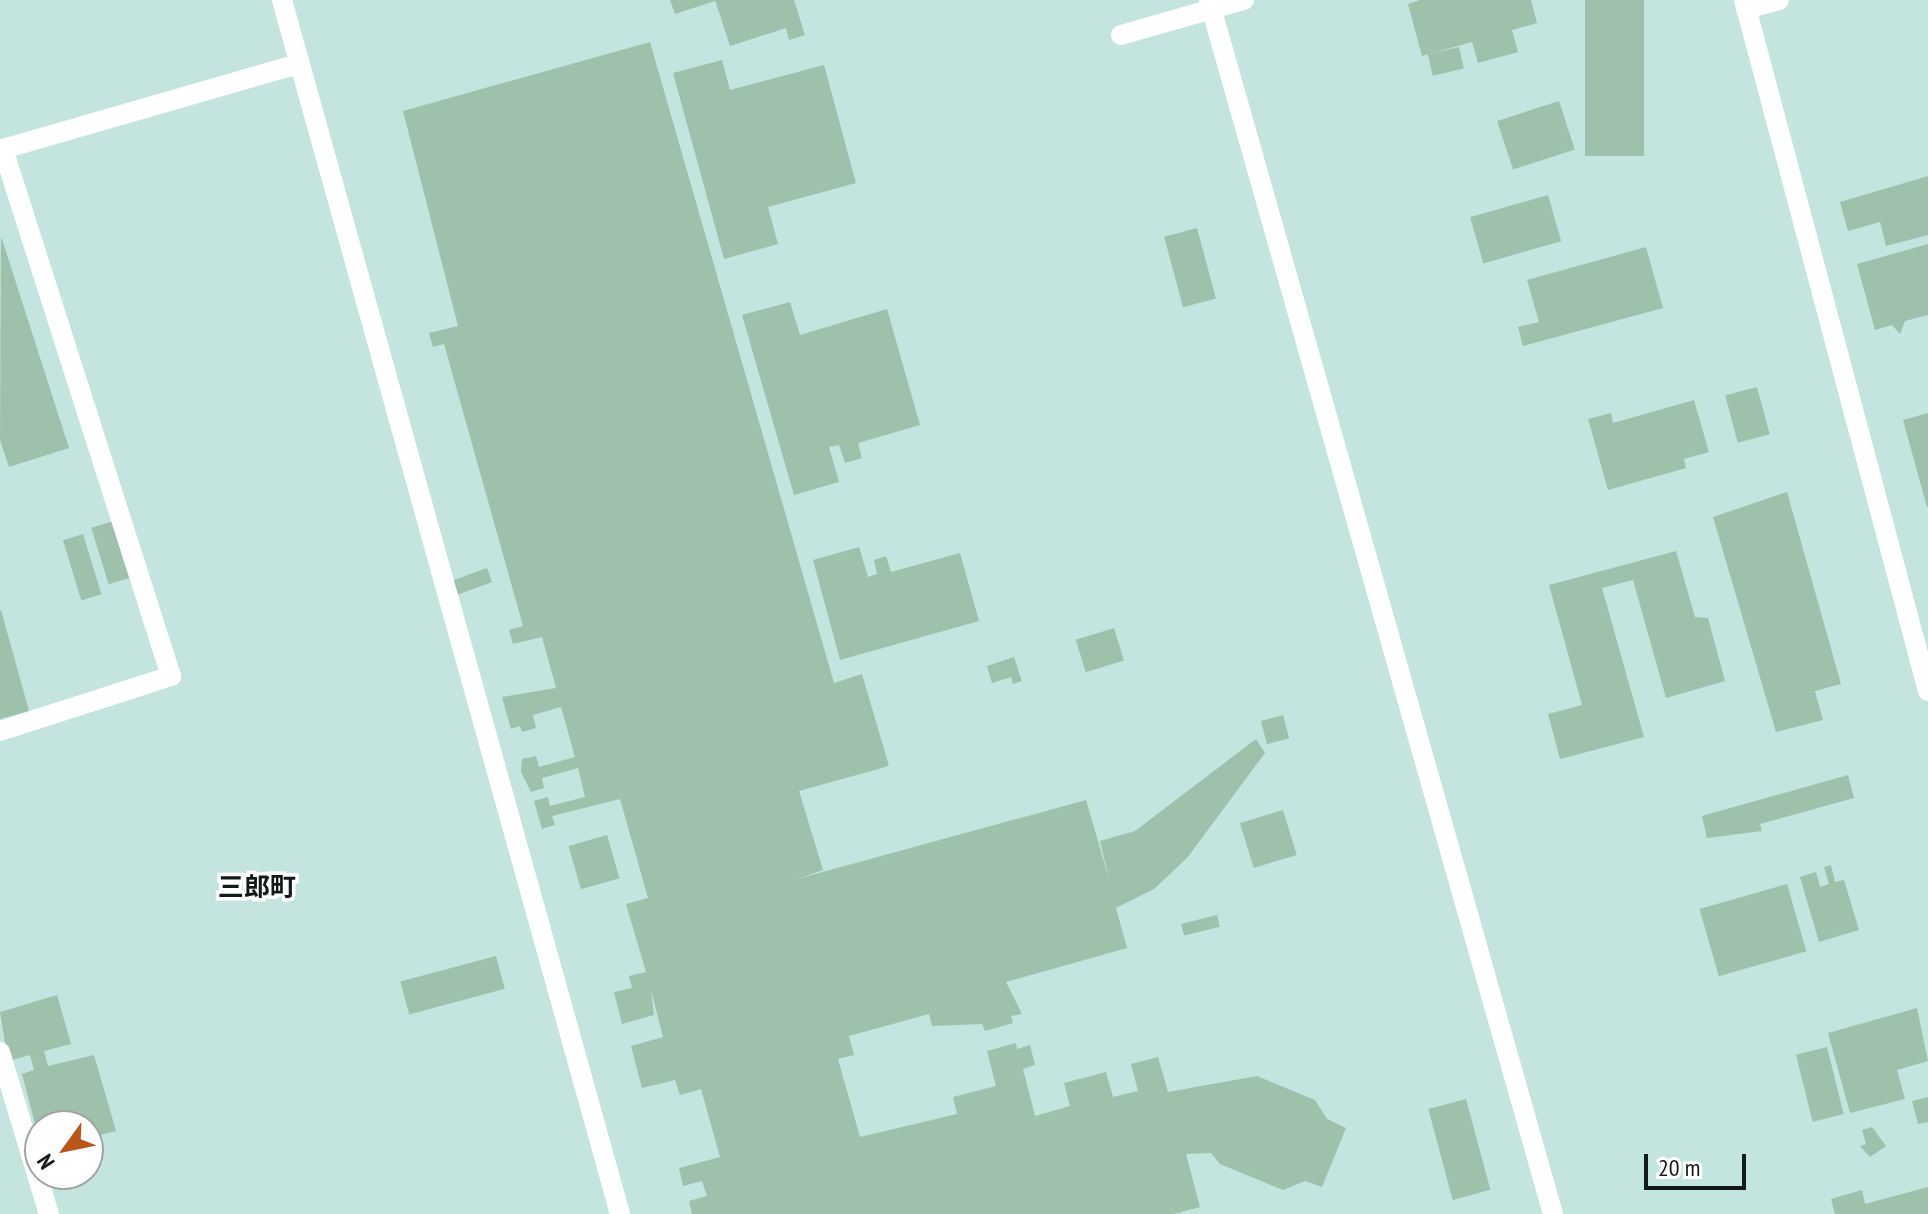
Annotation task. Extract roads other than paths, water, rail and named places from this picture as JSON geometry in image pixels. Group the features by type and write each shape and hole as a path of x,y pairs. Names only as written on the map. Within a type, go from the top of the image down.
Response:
{"lane":[{"path":"282,0 620,1214"},
{"path":"1121,35 1210,5 1244,0"},
{"path":"1779,0 1745,5 1928,691"},
{"path":"1210,5 1553,1214"},
{"path":"0,731 171,676 2,150 298,64"},
{"path":"0,1052 49,1214"}],"district":[{"name":"三郎町","path":"257,887"}]}
